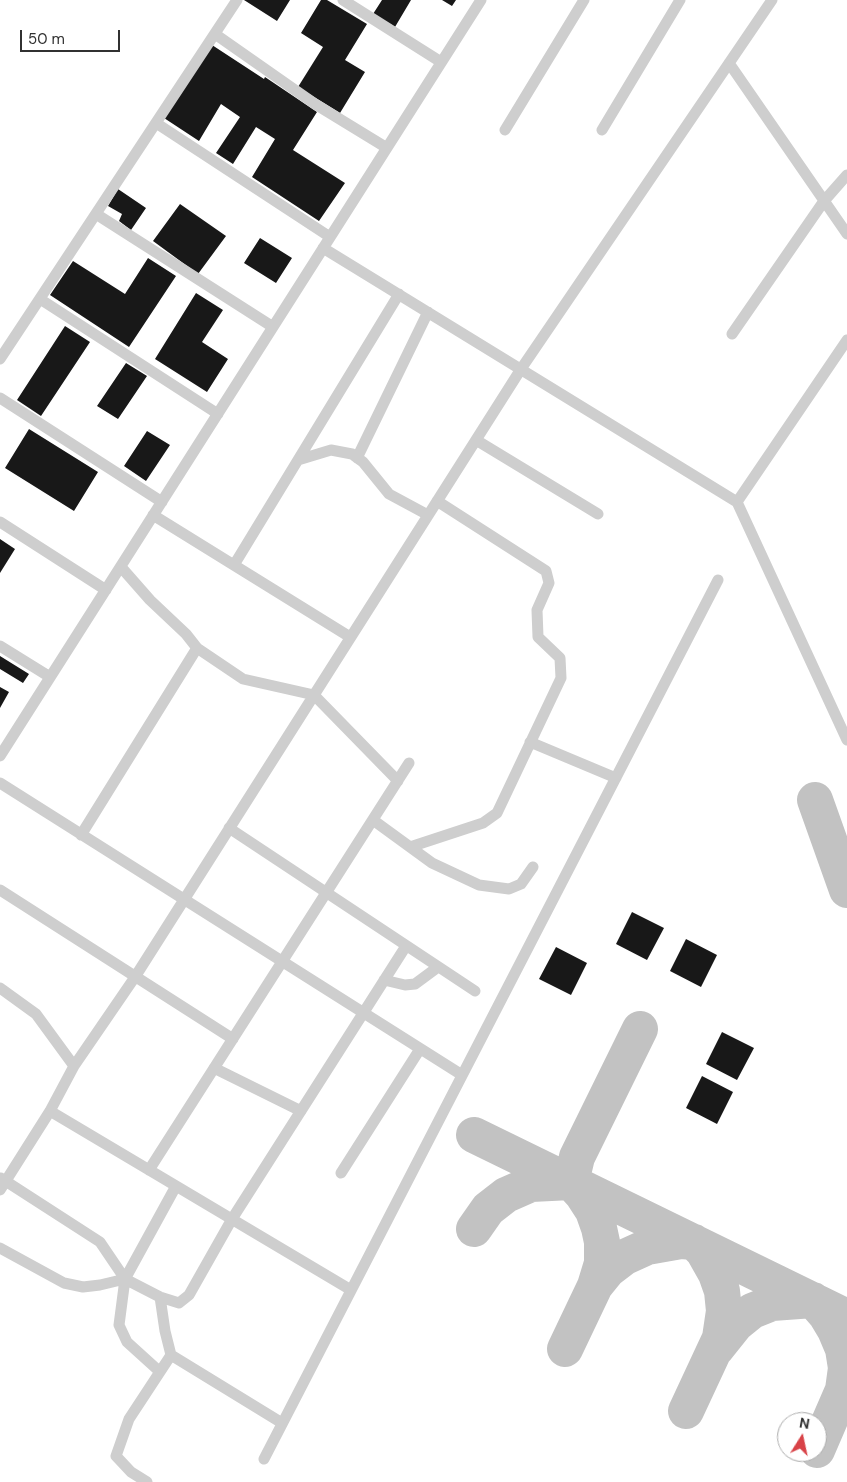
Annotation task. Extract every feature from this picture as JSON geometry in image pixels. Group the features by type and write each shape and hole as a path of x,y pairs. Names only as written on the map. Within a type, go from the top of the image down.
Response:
{"street":[{"path":"0,359 237,0"},
{"path":"343,0 441,62"},
{"path":"0,756 481,0"},
{"path":"505,130 584,0"},
{"path":"602,130 680,0"},
{"path":"406,946 232,1219 189,1295 179,1303 160,1297 125,1279 100,1242 2,1183 50,1111 74,1066 135,977 521,369 772,0"},
{"path":"214,34 315,104 386,148"},
{"path":"729,64 847,234"},
{"path":"156,123 330,237"},
{"path":"732,334 824,201 847,175"},
{"path":"96,214 273,327"},
{"path":"323,248 737,502 847,740"},
{"path":"234,565 399,294"},
{"path":"40,299 218,414"},
{"path":"357,458 428,312"},
{"path":"737,502 847,340"},
{"path":"0,398 162,502"},
{"path":"476,440 598,514"},
{"path":"298,460 331,450 352,454 363,462 389,494 428,515"},
{"path":"410,847 483,823 497,813 561,678 560,658 538,637 537,610 549,583 546,571 437,501"},
{"path":"153,515 350,637"},
{"path":"0,522 106,590"},
{"path":"121,566 150,600 186,634 197,648 243,679 314,694 398,780"},
{"path":"264,1458 718,580"},
{"path":"0,646 50,677"},
{"path":"82,835 197,648"},
{"path":"530,742 616,778"},
{"path":"149,1170 409,763"},
{"path":"0,783 462,1075"},
{"path":"373,820 432,863 479,885 509,889 521,884 533,867"},
{"path":"229,828 475,991"},
{"path":"0,890 233,1039"},
{"path":"384,980 405,985 414,984 438,967"},
{"path":"0,988 36,1014 74,1066"},
{"path":"341,1173 420,1049"},
{"path":"214,1068 301,1111"},
{"path":"50,1111 351,1290"},
{"path":"159,1371 127,1342 119,1324 125,1279 176,1186"},
{"path":"0,1248 64,1283 83,1287 125,1279"},
{"path":"147,1482 131,1472 116,1456 128,1419 170,1355 160,1297"},
{"path":"170,1355 282,1424"}],"building":[{"path":"244,0 290,0 277,21"},
{"path":"321,0 327,0 367,24 345,60 365,72 340,113 298,87 323,47 301,33"},
{"path":"382,0 411,0 395,27 373,14"},
{"path":"442,0 456,0 452,6"},
{"path":"212,45 264,79 265,77 317,112 293,150 345,183 319,221 252,177 275,139 256,127 233,164 216,153 240,117 221,104 199,141 164,118"},
{"path":"118,189 146,208 131,230 119,221 122,214 108,206"},
{"path":"180,204 226,236 198,274 153,241"},
{"path":"260,238 292,258 276,283 244,263"},
{"path":"148,258 176,276 129,347 50,295 73,261 125,294"},
{"path":"196,293 223,310 202,342 228,359 207,392 155,359"},
{"path":"65,326 90,342 41,416 17,400"},
{"path":"126,363 147,376 118,419 97,406"},
{"path":"29,429 98,472 74,511 5,468"},
{"path":"147,431 170,445 146,481 124,466"},
{"path":"0,539 15,549 0,573"},
{"path":"0,656 29,674 23,683 0,669"},
{"path":"0,687 9,692 0,708"},
{"path":"632,912 664,928 647,960 616,944"},
{"path":"686,939 717,955 701,987 670,971"},
{"path":"556,947 587,963 571,995 539,979"},
{"path":"722,1032 754,1048 737,1080 706,1064"},
{"path":"702,1076 733,1092 717,1124 686,1108"}],"taxiway":[{"path":"815,800 847,890"},
{"path":"571,1182 577,1157 640,1029"},
{"path":"474,1135 847,1317"},
{"path":"474,1229 488,1209 506,1195 531,1184 571,1182 582,1194 593,1211 599,1228 602,1242 602,1263 595,1286 565,1349"},
{"path":"595,1286 608,1270 625,1257 647,1247 681,1241 694,1242 703,1251 716,1274 722,1291 724,1311 720,1338 686,1411"},
{"path":"716,1349 736,1324 752,1311 772,1303 813,1300 826,1315 835,1330 843,1349 846,1368 843,1390 827,1427"}]}
